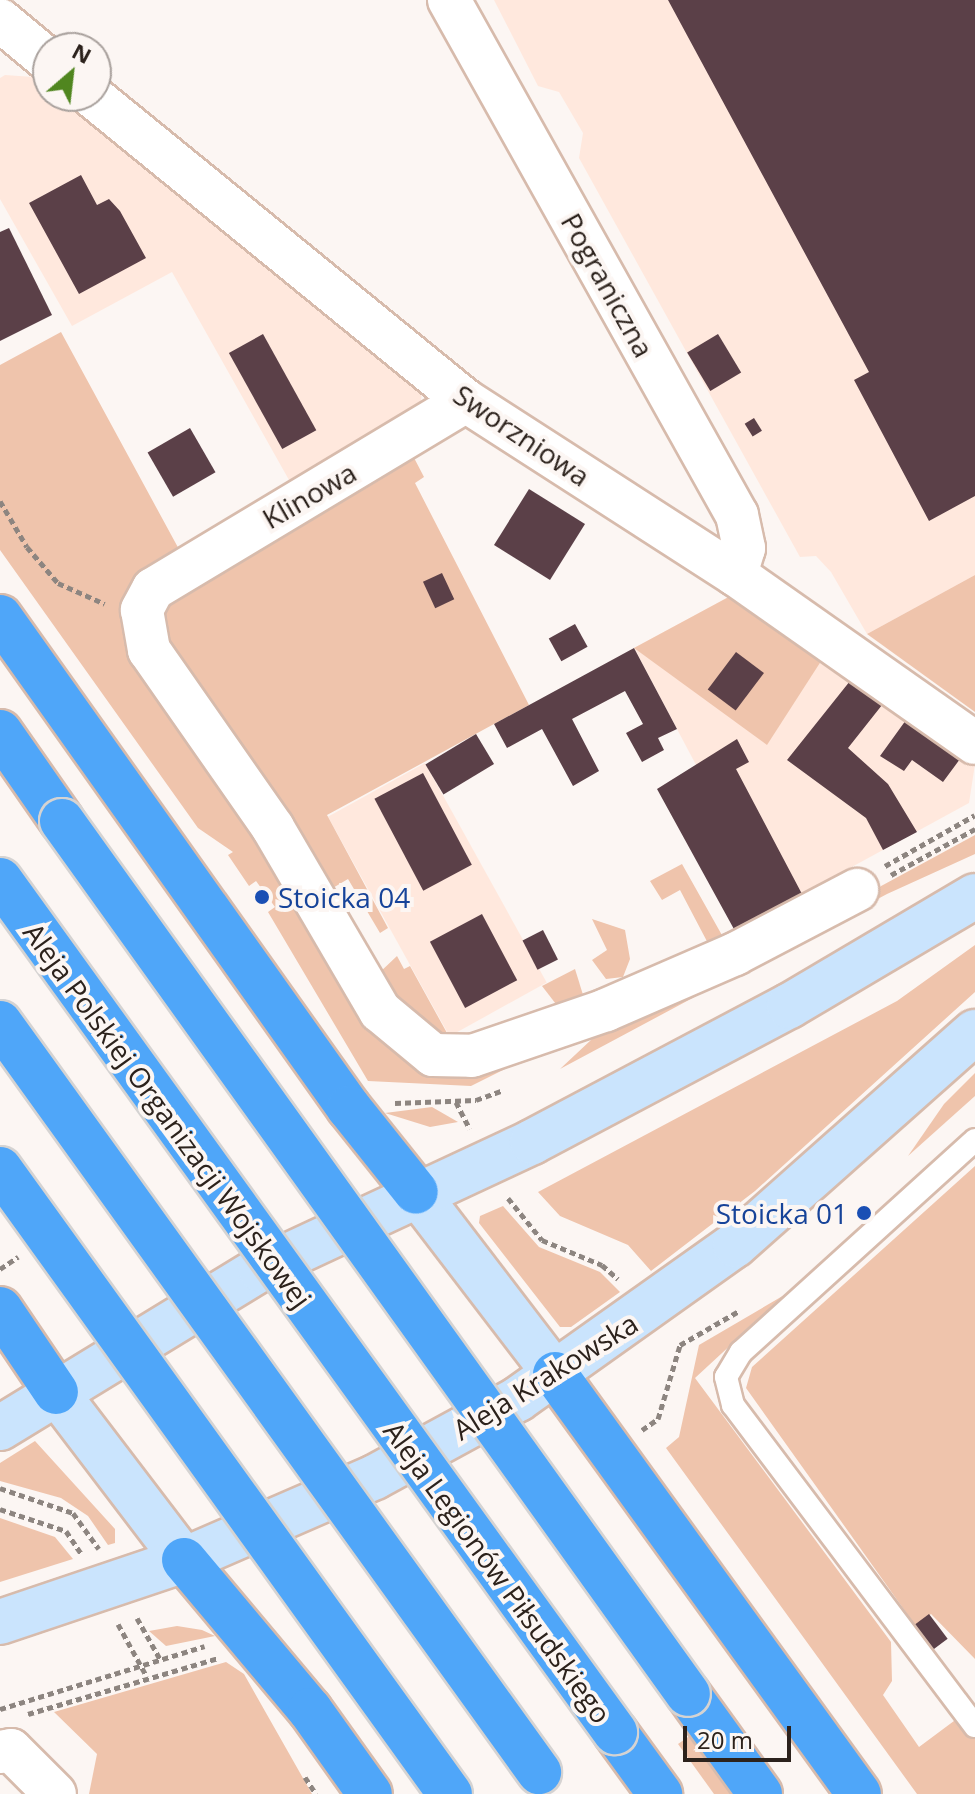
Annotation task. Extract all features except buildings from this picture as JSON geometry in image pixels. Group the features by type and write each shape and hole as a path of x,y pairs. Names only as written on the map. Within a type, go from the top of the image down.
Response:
{"highway":[{"path":"0,617 321,1069 416,1192"},
{"path":"0,732 760,1794"},
{"name":"Aleja Polskiej Organizacji Wojskowej","path":"0,880 337,1350"},
{"path":"0,1023 547,1783"},
{"path":"0,1169 450,1794"},
{"path":"0,1309 56,1392"},
{"name":"Aleja Legionów Piłsudskiego","path":"337,1350 660,1794"},
{"path":"555,1374 859,1794"},
{"path":"184,1560 310,1710 370,1794"}],"main road":[{"path":"0,1428 260,1269 416,1192 532,1142 789,1006 975,896"},
{"name":"Aleja Krakowska","path":"0,1622 184,1560 375,1477 555,1374 735,1245 975,1032"},
{"path":"416,1192 555,1374"},
{"path":"56,1392 184,1560"}],"street":[{"name":"Pograniczna","path":"449,0 737,515 744,548 736,575"},
{"name":"Sworzniowa","path":"112,112 466,401 736,575 975,743"},
{"name":"Klinowa","path":"148,600 466,401"},
{"path":"148,600 149,650 273,828 380,1011 433,1055 472,1056 606,1010 735,954 857,890"},
{"path":"6,1751 55,1794"}],"lane":[{"path":"975,1140 741,1352 726,1377 733,1405 975,1726"}],"path":[{"path":"0,501 58,583 101,603 148,600"},
{"path":"857,890 869,874 975,815"},
{"path":"857,890 975,829"},
{"path":"456,1102 467,1123"},
{"path":"509,1200 542,1240 602,1265 621,1283"}],"shaded area":[{"path":"494,0 975,0 975,575 867,634 831,572 816,556 800,557 579,158 583,133 559,92 538,86"},
{"path":"5,75 32,77 32,112 77,112 423,385 420,408 289,480 172,272 72,326 0,199 0,78"},
{"path":"61,332 181,553 131,587 121,618 126,642 231,789 371,1026 537,1053 471,1086 368,1081 268,912 275,907 256,881 249,886 228,855 233,852 198,828 0,550 0,365"},
{"path":"411,452 424,477 415,483 529,705 327,815 388,928 380,933 348,879 326,892 177,669 160,618 172,599"},
{"path":"975,575 975,712 867,634"},
{"path":"736,593 975,764 969,803 773,910 634,648"},
{"path":"736,593 825,655 767,745 634,648"},
{"path":"425,763 547,983 450,1036 328,817"},
{"path":"975,835 975,854 887,894 560,1069 607,1025 673,999"},
{"path":"682,864 723,937 711,949 680,890 662,900 650,881"},
{"path":"592,919 625,930 630,959 623,977 606,979 592,960 607,950"},
{"path":"975,945 975,992 755,1191 651,1271 628,1245 560,1216 538,1192 897,1001"},
{"path":"397,956 404,969 410,966 452,1042 420,1033 378,974"},
{"path":"575,969 584,998 559,1008 542,986"},
{"path":"975,1073 975,1096 908,1156 944,1104"},
{"path":"432,1107 458,1122 430,1127 385,1113"},
{"path":"975,1166 975,1659 931,1614 915,1625 746,1388 752,1367"},
{"path":"503,1206 539,1247 600,1272 620,1292 571,1327 560,1327 479,1223 480,1216"},
{"path":"786,1294 695,1378 891,1642 892,1681 883,1695 919,1747 958,1718 975,1739 975,1794 917,1794 666,1448 679,1437 699,1345"},
{"path":"35,1441 115,1529 115,1543 108,1545 88,1516 61,1498 0,1481 0,1463"},
{"path":"0,1518 55,1537 73,1559 0,1582"},
{"path":"177,1626 202,1630 215,1636 166,1646 149,1631"},
{"path":"226,1662 244,1674 312,1794 89,1794 97,1754 54,1712"},
{"path":"691,1735 733,1794 714,1794 678,1744"}],"place":[{"name":"Stoicka 04","path":"262,897"},
{"name":"Stoicka 01","path":"864,1213"}]}
